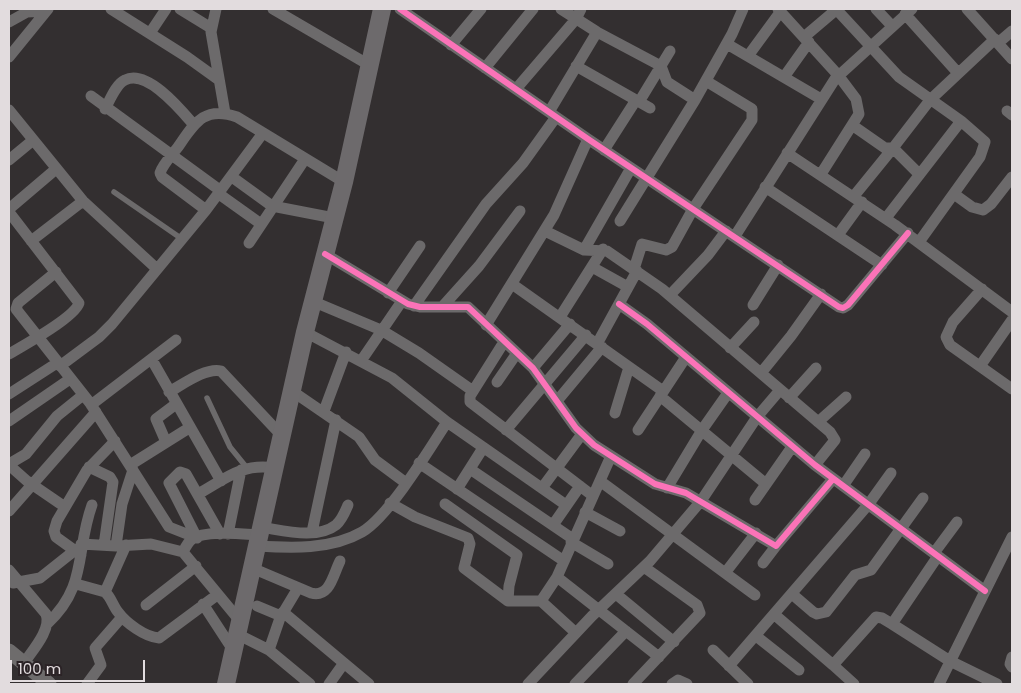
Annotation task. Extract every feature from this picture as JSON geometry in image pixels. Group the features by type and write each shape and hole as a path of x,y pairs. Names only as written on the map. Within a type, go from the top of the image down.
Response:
{"main road":[{"path":"226,684 312,300 344,182 382,9"}],"street":[{"path":"111,9 219,80"},
{"path":"150,33 166,9"},
{"path":"180,9 211,28"},
{"path":"216,9 211,28 224,113"},
{"path":"273,9 369,66"},
{"path":"400,9 604,150 839,307 846,307 908,234"},
{"path":"451,45 481,9"},
{"path":"485,68 533,9"},
{"path":"561,9 578,14 597,32 661,66 667,82 695,100"},
{"path":"620,221 695,100 727,44 743,9"},
{"path":"784,77 807,39 837,9 898,77 961,121 983,139 985,146 980,157 919,242"},
{"path":"876,9 892,26"},
{"path":"9,22 27,12 47,10"},
{"path":"9,57 47,10"},
{"path":"748,56 780,10 838,75 859,105 859,114 820,174"},
{"path":"972,10 1012,59"},
{"path":"670,296 730,233 765,187 838,75 909,12 958,73"},
{"path":"516,89 578,14"},
{"path":"838,235 858,199 893,148 930,100 996,41 1012,31"},
{"path":"414,306 486,204 523,163 553,115 576,66 597,32"},
{"path":"727,44 821,99"},
{"path":"604,150 670,51"},
{"path":"576,66 650,108"},
{"path":"105,109 121,82 134,78 150,84 168,96 194,125"},
{"path":"557,401 599,346 628,287 642,244 666,250 672,247 693,209 754,115 752,109 706,81"},
{"path":"91,96 105,109 172,155 261,224"},
{"path":"9,110 32,141 84,201 157,269"},
{"path":"206,210 161,175 161,169 194,125 207,115 224,113 237,117 344,182"},
{"path":"886,218 961,121"},
{"path":"852,125 885,148 893,148 919,174"},
{"path":"9,394 58,364 106,330 232,178 263,133"},
{"path":"486,325 563,197 588,139"},
{"path":"9,160 32,141"},
{"path":"787,153 886,218 1012,312"},
{"path":"249,243 305,159"},
{"path":"584,250 631,168"},
{"path":"9,354 38,338 79,305 77,299 9,210 56,169"},
{"path":"954,194 972,207 983,210 991,204 1012,177"},
{"path":"232,178 272,206 334,218"},
{"path":"765,187 882,264"},
{"path":"31,241 84,201"},
{"path":"443,306 479,266 520,211"},
{"path":"544,231 584,250 604,250 635,270 670,296 830,432 835,440 814,465"},
{"path":"388,293 420,246"},
{"path":"560,317 604,250"},
{"path":"325,254 388,293 414,306 468,307 533,368 582,434 611,456 655,484 680,490 776,546"},
{"path":"753,305 778,265"},
{"path":"592,267 628,287"},
{"path":"56,272 16,306 38,338 94,409 169,527 197,538"},
{"path":"512,284 629,367 766,484"},
{"path":"982,289 953,322 946,337 950,345 1012,389"},
{"path":"761,373 791,336 821,294"},
{"path":"312,300 382,330 474,391"},
{"path":"361,361 402,301"},
{"path":"619,304 686,357 814,465 985,591"},
{"path":"980,366 1012,320"},
{"path":"730,348 754,322"},
{"path":"533,368 570,324"},
{"path":"305,332 346,352 406,388 447,422 566,505"},
{"path":"506,430 586,336"},
{"path":"9,511 94,409 176,340"},
{"path":"504,342 470,399 473,406 556,466 593,496"},
{"path":"324,411 346,352"},
{"path":"498,382 517,353"},
{"path":"638,430 686,357"},
{"path":"152,360 189,428 221,481"},
{"path":"615,413 629,367"},
{"path":"528,684 576,632 644,567 673,534 701,501 757,418 816,368"},
{"path":"169,392 204,374 217,370 282,436"},
{"path":"9,421 70,379"},
{"path":"292,391 336,420 362,441 375,460 406,483"},
{"path":"667,488 702,430 728,393"},
{"path":"65,507 31,484 9,464 26,454 57,416 84,395"},
{"path":"818,422 846,398"},
{"path":"166,442 156,419 176,404"},
{"path":"312,532 336,420"},
{"path":"258,536 308,547 350,537 368,528 406,483 447,422"},
{"path":"104,592 121,546 122,504 132,467 189,428"},
{"path":"542,488 556,466 582,434"},
{"path":"79,550 54,534 57,521 89,467 115,441"},
{"path":"755,500 792,447"},
{"path":"457,489 483,448"},
{"path":"763,563 776,546 865,454"},
{"path":"541,602 557,577 611,456"},
{"path":"419,463 564,562"},
{"path":"198,494 244,469 260,466 274,468"},
{"path":"89,467 110,477 113,482 104,546"},
{"path":"224,534 244,469"},
{"path":"470,469 608,564"},
{"path":"197,538 169,484 176,475 184,472 224,534"},
{"path":"729,666 868,505 891,473"},
{"path":"600,481 755,595"},
{"path":"553,525 580,486"},
{"path":"792,594 813,612 817,614 826,612 855,576 870,570 923,498"},
{"path":"390,503 422,520 468,538 470,544 464,568 508,601 541,602 576,632"},
{"path":"445,504 517,555 509,586 508,601"},
{"path":"182,552 192,539 197,538 224,534 258,536 329,529 336,525 348,505"},
{"path":"24,663 47,624 64,606 76,584 79,550 92,506"},
{"path":"585,512 620,531"},
{"path":"892,624 957,522"},
{"path":"725,573 756,533"},
{"path":"939,684 1012,537"},
{"path":"13,583 40,578 79,550 104,546 151,544 182,552 196,566 217,595 237,635"},
{"path":"252,568 317,595 323,594 340,561"},
{"path":"146,605 196,566"},
{"path":"633,684 698,616 700,609 644,567"},
{"path":"9,570 13,583 46,614 47,624"},
{"path":"557,577 659,657"},
{"path":"76,584 104,592 122,617 152,637 159,638 217,595"},
{"path":"269,650 282,614 298,588"},
{"path":"616,594 674,642"},
{"path":"203,604 237,635 269,650 310,684"},
{"path":"257,606 282,614 369,684"},
{"path":"775,615 854,684"},
{"path":"87,684 101,665 95,651 97,644 122,617"},
{"path":"833,665 876,617 882,618 950,661 997,684"},
{"path":"575,684 626,631"},
{"path":"756,636 798,670"},
{"path":"713,650 742,682"},
{"path":"9,651 49,684"},
{"path":"1012,657 1010,664 1012,667"},
{"path":"329,684 344,663"},
{"path":"672,684 678,680 687,684"}],"lane":[{"path":"114,192 182,239"},
{"path":"207,398 230,447 244,469"}],"cycle path":[{"path":"400,9 588,139 839,307 843,308 848,305 908,233"},
{"path":"325,254 408,304 420,307 468,307 533,368 576,428 594,445 655,484 686,493 776,546 833,479"},
{"path":"619,304 647,324 815,465 985,591"}]}
